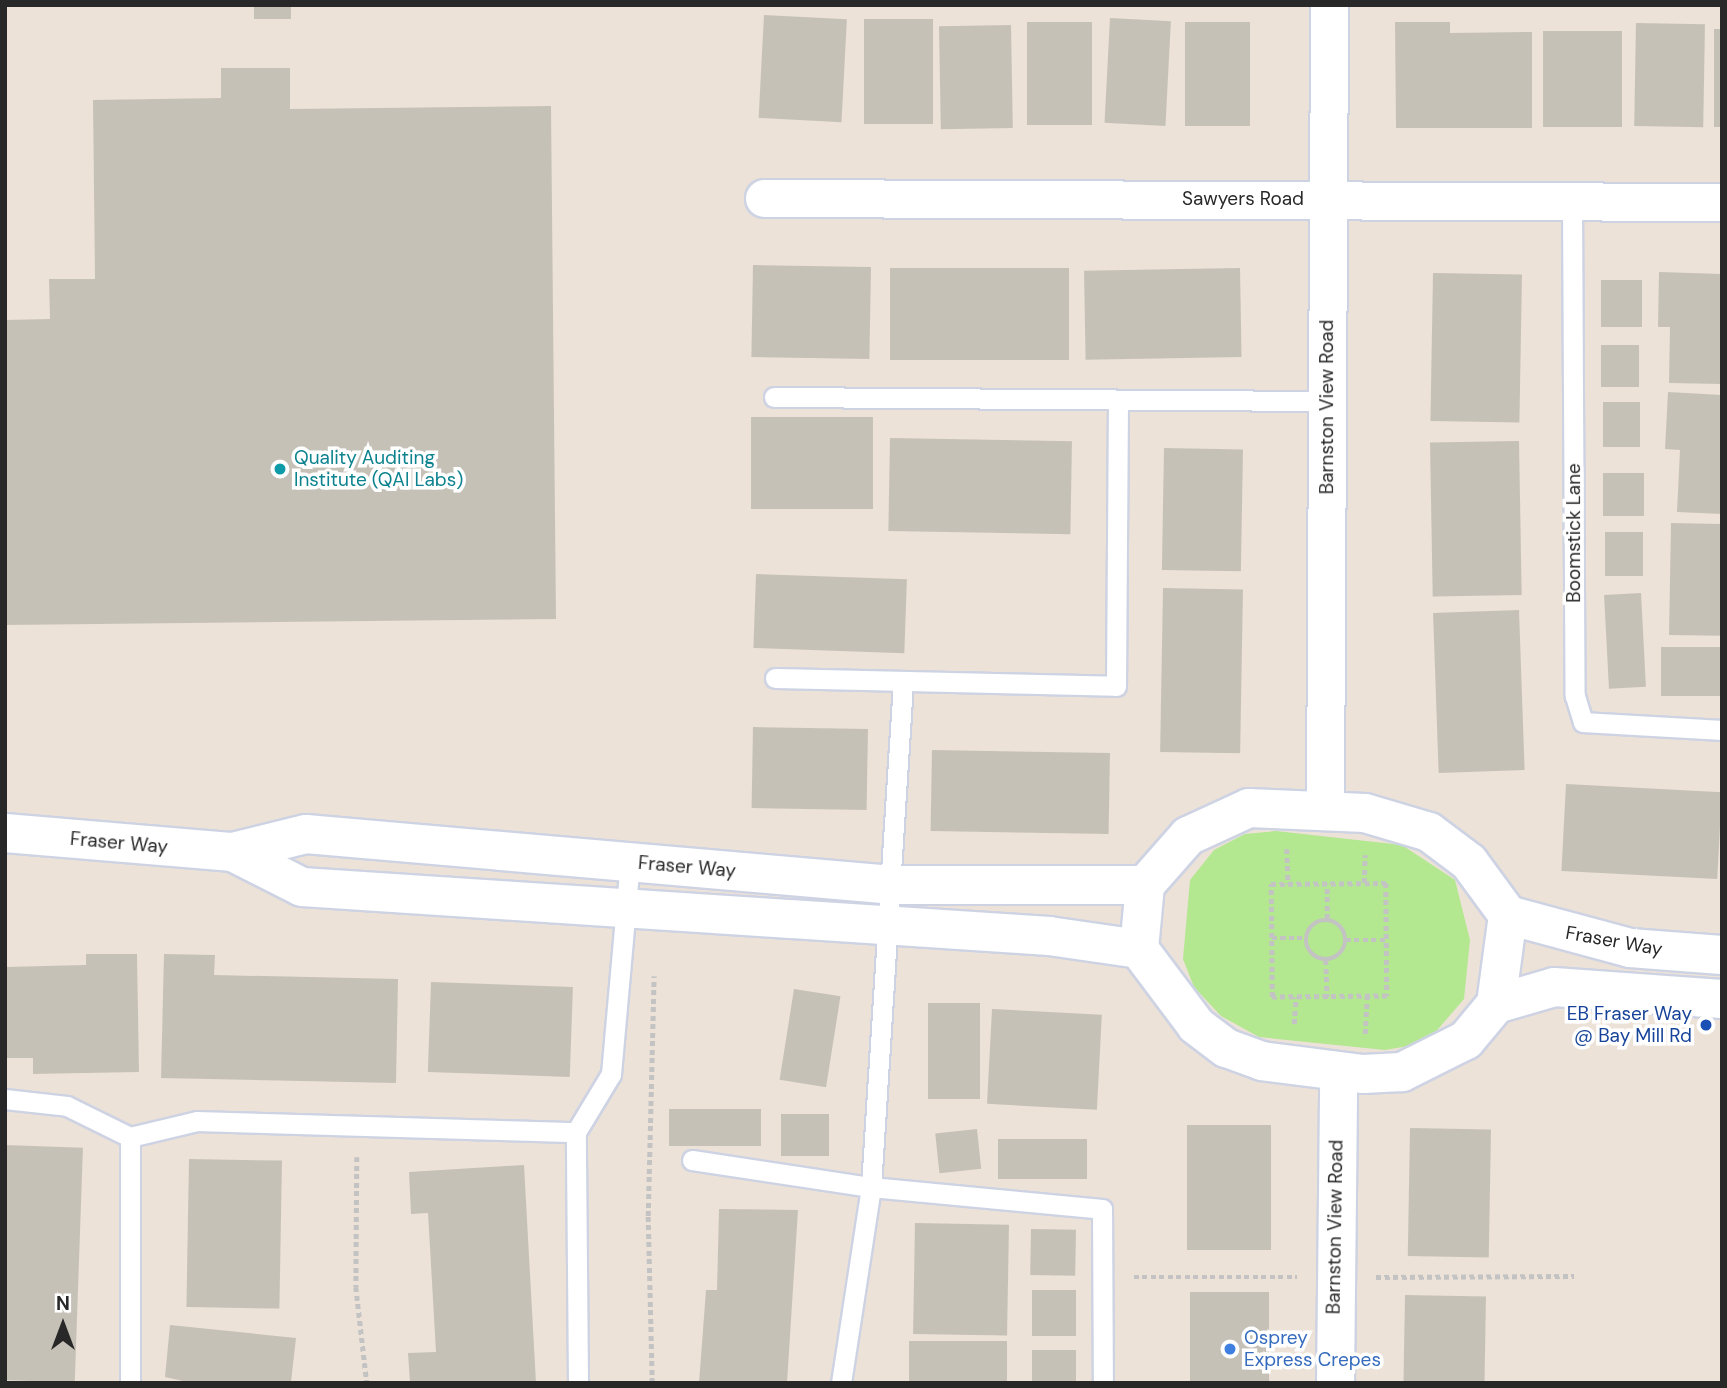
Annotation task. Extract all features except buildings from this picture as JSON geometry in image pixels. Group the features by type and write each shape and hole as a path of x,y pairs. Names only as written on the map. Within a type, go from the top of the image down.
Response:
{"street":[{"name":"Barnston View Road","path":"1325,808 1329,5"},
{"name":"Sawyers Road","path":"764,198 1722,202"},
{"path":"1249,808 1325,808 1429,832 1469,862 1508,915 1496,1004 1466,1040 1435,1060 1402,1072 1338,1071 1262,1061 1226,1048 1196,1025 1139,949 1145,885 1188,836 1216,818 1249,808"},
{"name":"Fraser Way","path":"5,833 233,852 306,834 892,885 1145,885"},
{"name":"Fraser Way","path":"233,852 302,887 890,927 1139,949"},
{"name":"Fraser Way","path":"1508,915 1630,948 1722,955"},
{"path":"1496,1004 1554,987 1722,999"},
{"name":"Barnston View Road","path":"1335,1383 1338,1071"}],"lane":[{"name":"Boomstick Lane","path":"1572,202 1575,696 1583,722 1722,730"},
{"path":"774,397 1326,401"},
{"path":"775,678 1115,686 1118,401"},
{"path":"841,1383 871,1187 890,927 903,682"},
{"path":"578,1383 576,1132 611,1074 641,910 630,862"},
{"path":"5,1099 67,1106 130,1137 197,1121 576,1132"},
{"path":"130,1137 130,1383"},
{"path":"692,1160 871,1187 1102,1209 1102,1383"}],"path":[{"path":"1364,883 1365,848"},
{"path":"1386,883 1387,996 1272,997 1271,884 1327,884 1386,883"},
{"path":"1327,884 1327,919"},
{"path":"641,910 652,1383"},
{"path":"1327,919 1342,927 1346,940 1339,956 1326,960 1314,957 1305,938 1312,925 1327,919"},
{"path":"1272,938 1305,938"},
{"path":"1346,940 1387,940"},
{"path":"1326,960 1327,997"},
{"path":"1294,1031 1296,997"},
{"path":"349,1125 358,1162 356,1287 367,1383"}],"green space":[{"path":"1276,831 1402,845 1455,880 1470,940 1464,999 1426,1043 1385,1050 1259,1037 1221,1016 1194,987 1183,959 1190,880 1214,850 1245,834"}],"place":[{"name":"Quality Auditing Institute (QAI Labs)","path":"280,469"},
{"name":"EB Fraser Way @ Bay Mill Rd","path":"1706,1025"},
{"name":"Osprey Express Crepes","path":"1230,1349"}]}
